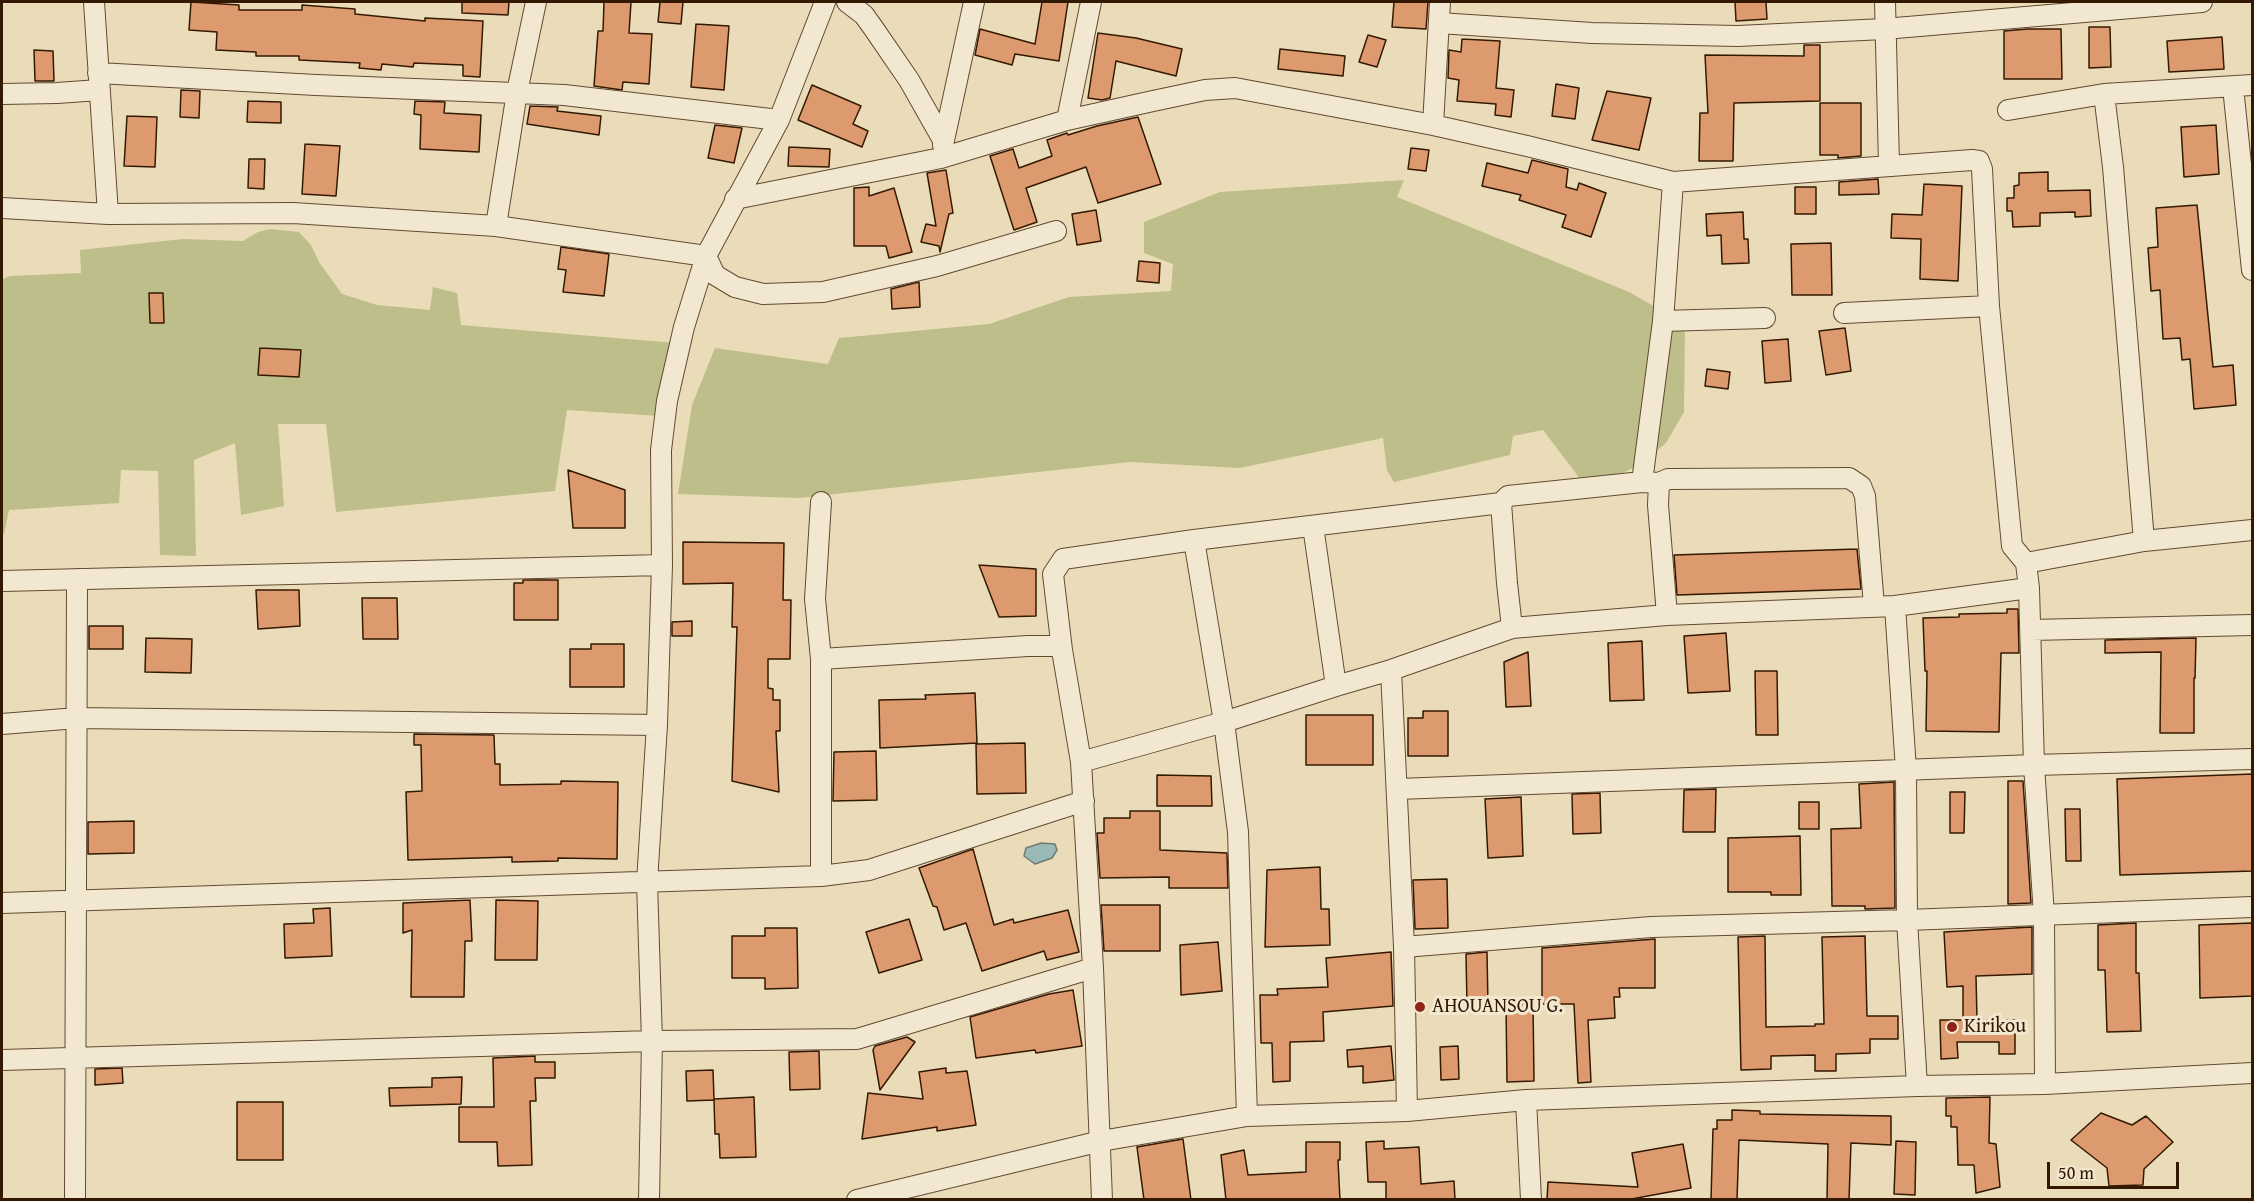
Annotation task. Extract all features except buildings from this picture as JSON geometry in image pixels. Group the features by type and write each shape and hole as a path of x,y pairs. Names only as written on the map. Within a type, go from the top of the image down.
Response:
{"street":[{"path":"94,2 108,214"},
{"path":"496,226 517,92 536,2"},
{"path":"649,1200 652,1041 646,882 657,725 662,565 661,450 668,401 684,327 706,256 779,120 825,2"},
{"path":"847,2 864,15 909,80 942,149"},
{"path":"942,149 974,2"},
{"path":"1067,120 1091,2"},
{"path":"1433,125 1440,2"},
{"path":"1885,2 1889,165"},
{"path":"1439,23 1592,33 1738,36 1884,29 2202,2"},
{"path":"2,94 57,93 99,81 316,85 517,92 588,97 779,120"},
{"path":"2008,110 2104,94 2243,86 2253,270"},
{"path":"735,199 1067,120 1205,90 1234,88 1433,125 1673,182 1889,165 1978,161 1982,169 1989,306 2012,546 2026,563 2029,588 2034,765 2044,915 2046,1084"},
{"path":"2104,94 2114,176 2144,541"},
{"path":"1667,615 1658,506 1650,482 1673,182"},
{"path":"2,208 108,214 293,213 496,226 706,256"},
{"path":"706,256 715,275 735,287 763,294 797,294 823,292 937,266 1056,231"},
{"path":"1844,313 1989,306"},
{"path":"1664,321 1765,318"},
{"path":"1102,1200 1093,968 1081,762 1062,650 1053,574 1063,559 1194,540 1501,503 1508,496 1668,479 1849,478 1861,486 1864,496 1874,606"},
{"path":"820,876 820,659 815,599 821,502"},
{"path":"1501,503 1512,628"},
{"path":"1313,526 1336,686"},
{"path":"2026,563 2144,541 2253,530"},
{"path":"1194,540 1224,722 1238,832 1247,1116"},
{"path":"2,581 662,565"},
{"path":"75,1200 77,579"},
{"path":"1081,762 1224,722 1391,670 1512,628 1667,615 1895,606 2029,588"},
{"path":"1895,606 1906,770 1907,920 1917,1086"},
{"path":"2031,630 2253,625"},
{"path":"820,659 1028,646 1055,646 1062,650"},
{"path":"1391,670 1404,947 1407,1111"},
{"path":"2,724 77,718 657,725"},
{"path":"1398,789 2253,759"},
{"path":"2,903 820,876 869,870 1084,801"},
{"path":"1404,947 1651,927 2253,907"},
{"path":"2,1060 652,1041 857,1039 1093,968"},
{"path":"857,1200 1101,1141 1247,1116 1407,1111 1526,1101 1917,1086 2046,1084 2253,1072"},
{"path":"1526,1101 1531,1200"}],"green space":[{"path":"1404,180 1397,197 1629,292 1685,324 1684,412 1666,443 1645,461 1623,473 1599,481 1581,480 1543,430 1513,436 1510,455 1394,482 1387,470 1383,438 1240,468 1130,462 799,498 678,494 692,405 715,348 828,364 839,338 989,324 1069,297 1171,291 1173,264 1144,253 1144,222 1220,192"},
{"path":"270,229 299,232 311,245 319,262 342,294 377,305 430,310 433,287 457,293 461,325 675,343 660,416 567,410 555,491 336,512 326,424 278,424 284,506 241,515 235,443 194,460 196,556 160,555 158,471 121,470 119,503 9,510 4,534 2,534 2,279 10,276 81,273 80,250 183,239 243,241 258,232"}],"water":[{"path":"1041,843 1055,844 1057,850 1052,858 1035,864 1024,856 1026,848"}],"place":[{"name":"AHOUANSOU G.","path":"1420,1007"},
{"name":"Kirikou","path":"1952,1027"}]}
